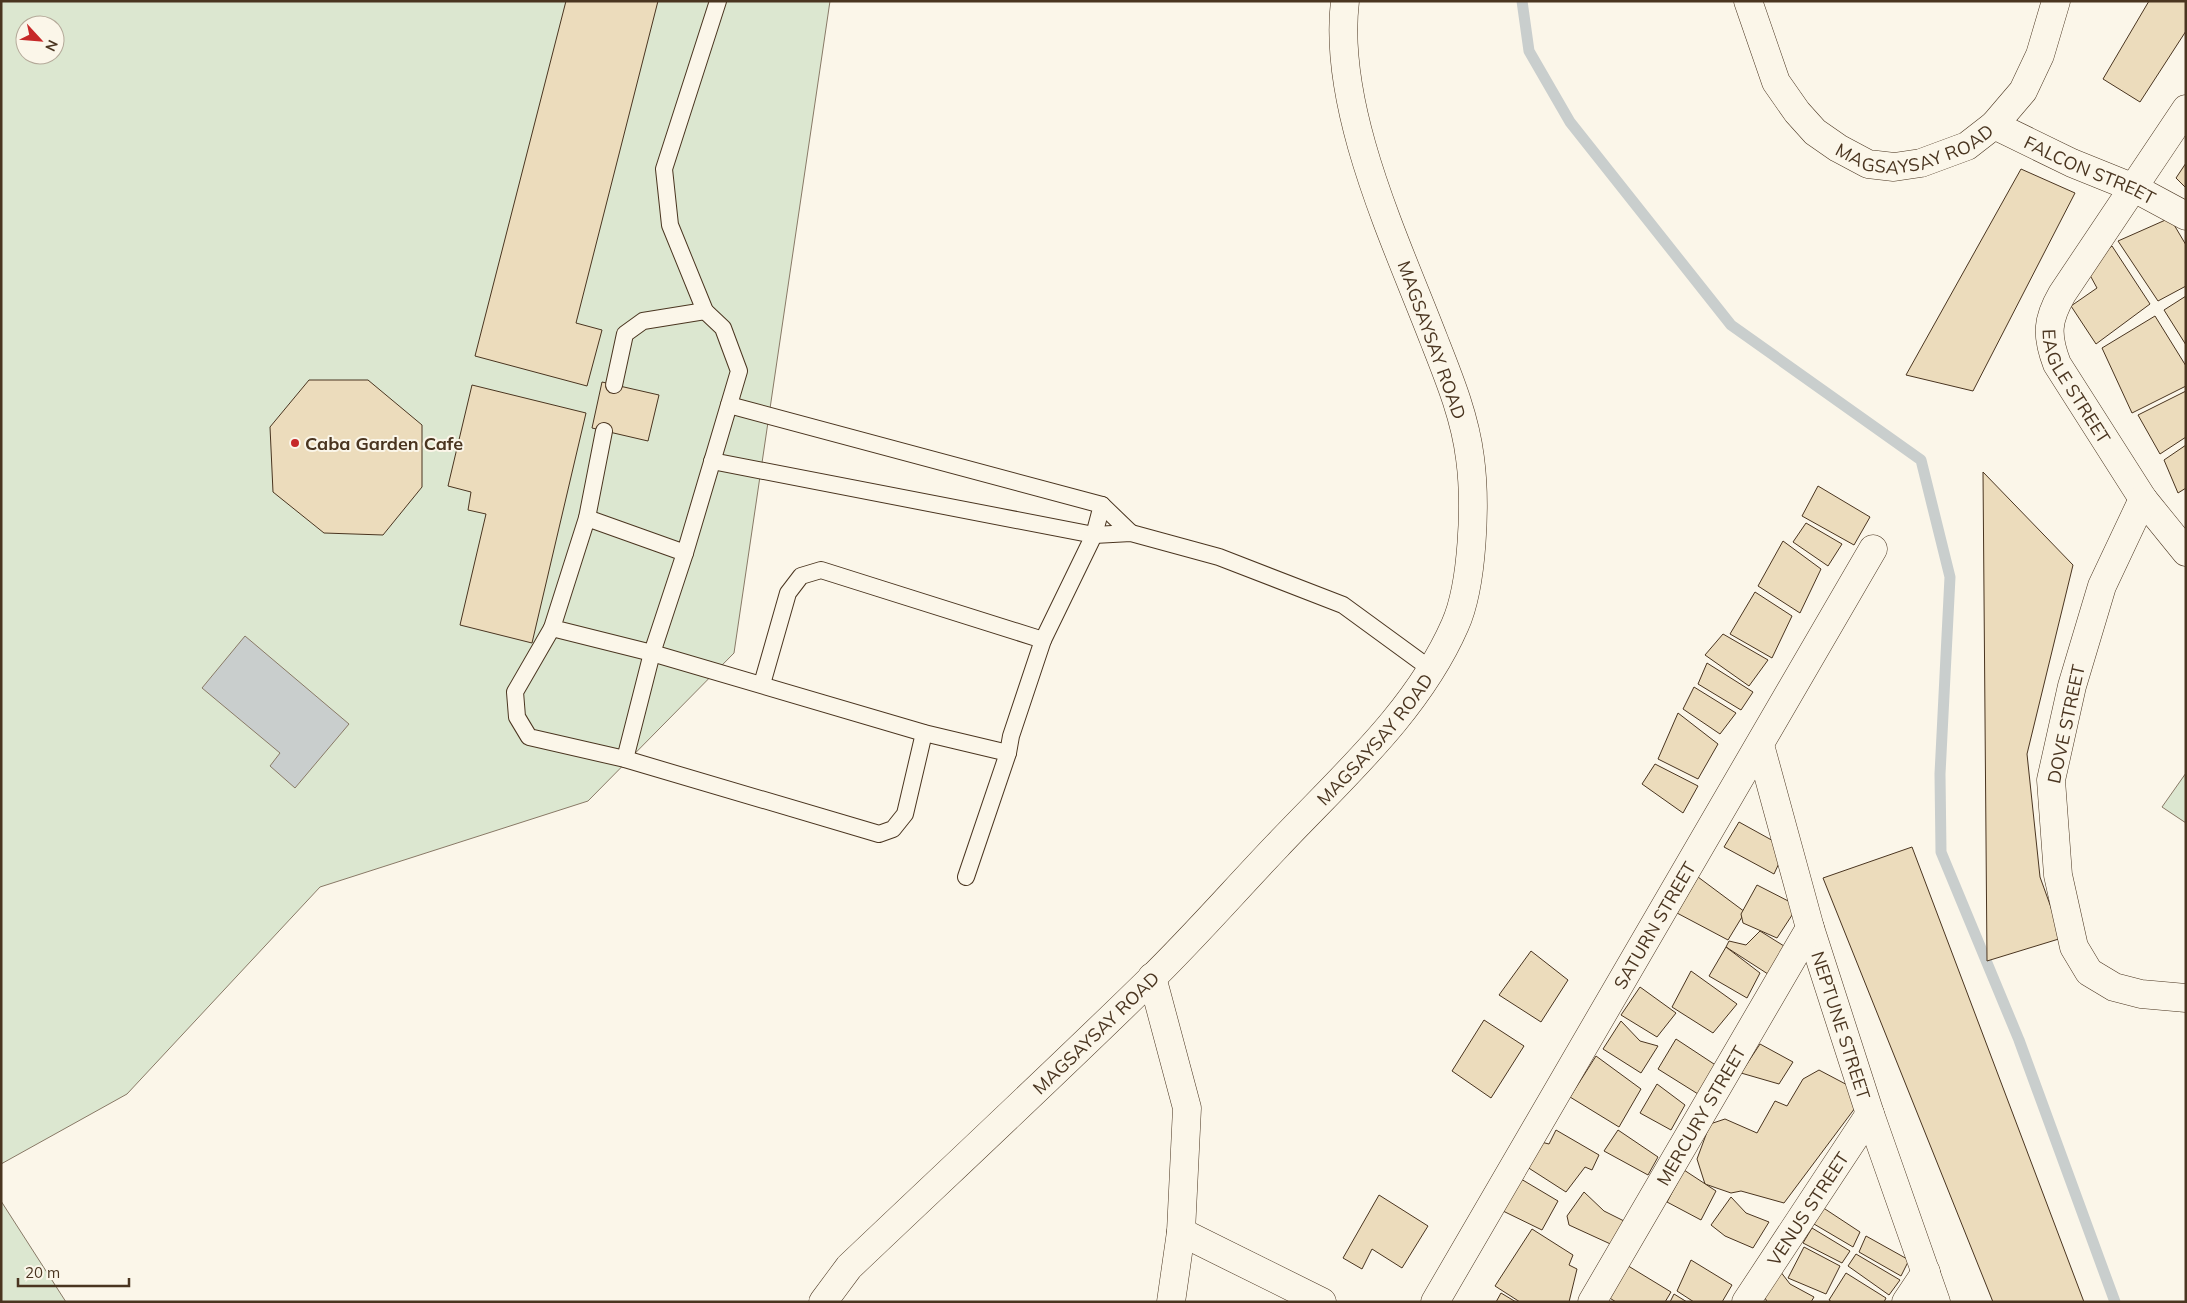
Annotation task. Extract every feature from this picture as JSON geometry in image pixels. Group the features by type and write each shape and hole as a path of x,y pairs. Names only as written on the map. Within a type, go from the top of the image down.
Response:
{"street":[{"name":"MAGSAYSAY ROAD","path":"823,1302 849,1267 1152,977 1383,734 1432,670 1457,622 1469,571 1473,506 1470,456 1455,393 1372,178 1355,119 1346,70 1342,28 1345,1"},
{"name":"MAGSAYSAY ROAD","path":"1748,1 1776,82 1797,112 1815,132 1868,164 1894,167 1921,163 1967,146 1994,125 2023,91 2040,55 2056,1"},
{"name":"EAGLE STREET","path":"2186,109 2062,294 2053,309 2048,326 2050,346 2057,364 2143,499 2186,552"},
{"name":"FALCON STREET","path":"1994,125 2072,163 2134,188 2186,216"},
{"name":"DOVE STREET","path":"2143,499 2102,586 2072,686 2059,742 2051,780 2058,876 2074,947 2089,972 2114,987 2141,994 2186,998"},
{"name":"SATURN STREET","path":"1435,1302 1873,549"},
{"name":"NEPTUNE STREET","path":"1760,745 1810,928 1870,1114 1936,1302"},
{"name":"MERCURY STREET","path":"1592,1302 1810,928"},
{"path":"1152,977 1187,1108 1181,1232 1171,1302"},
{"name":"VENUS STREET","path":"1746,1302 1870,1114"},
{"path":"1181,1232 1322,1302"},
{"path":"1906,1302 1926,1272"}],"lane":[{"path":"625,759 652,652 685,553 740,371 724,328 705,311 670,225 664,170 718,1"},
{"path":"614,385 625,334 643,321 705,311"},
{"path":"729,404 1102,505 1131,533"},
{"path":"604,431 587,518 552,628 515,692 517,717 529,737 625,759 879,834 893,829 905,814 924,733"},
{"path":"712,461 1094,535 1131,533 1220,557 1342,605 1432,670"},
{"path":"966,876 1043,640 1094,535 1102,505"},
{"path":"587,518 685,553"},
{"path":"762,684 788,593 801,576 821,570 1043,640"},
{"path":"552,628 652,652 924,733 1008,752"}],"green space":[{"path":"1,1 830,1 734,653 588,801 320,887 127,1094 1,1164"},
{"path":"2186,773 2186,823 2162,807"},
{"path":"1,1201 66,1302 1,1302"}],"shaded area":[{"path":"245,636 349,724 295,788 270,766 280,753 202,688"}],"building":[{"path":"566,1 658,1 576,323 602,330 587,386 475,356"},
{"path":"2149,1 2186,1 2186,31 2140,102 2103,79"},
{"path":"2186,163 2186,188 2176,178"},
{"path":"2021,169 2075,193 1973,391 1906,375"},
{"path":"2170,218 2186,245 2186,286 2158,301 2118,241"},
{"path":"2112,246 2150,304 2096,344 2071,306 2097,288 2085,266"},
{"path":"2186,296 2186,345 2164,310"},
{"path":"2155,316 2186,366 2186,386 2132,413 2102,348"},
{"path":"309,380 368,380 422,425 422,487 383,535 324,533 273,492 270,427"},
{"path":"602,382 659,395 648,441 592,428"},
{"path":"472,385 586,413 532,643 460,625 486,514 468,510 471,492 448,486"},
{"path":"2186,391 2186,437 2160,454 2138,415"},
{"path":"2186,445 2186,488 2178,493 2164,460"},
{"path":"1983,472 2073,565 2027,754 2040,877 2062,938 1987,961"},
{"path":"1818,486 1870,517 1854,545 1802,516"},
{"path":"1806,523 1842,544 1828,566 1793,542"},
{"path":"1783,541 1821,569 1800,613 1758,586"},
{"path":"1755,592 1792,616 1772,658 1730,634"},
{"path":"1723,634 1768,660 1749,686 1705,655"},
{"path":"1707,663 1753,692 1741,710 1698,684"},
{"path":"1694,687 1736,713 1720,734 1683,709"},
{"path":"1678,713 1718,744 1698,779 1658,759"},
{"path":"1655,764 1698,786 1683,813 1642,784"},
{"path":"1739,822 1786,848 1774,874 1724,847"},
{"path":"1912,847 2084,1302 1993,1302 1823,878"},
{"path":"1698,877 1745,912 1728,940 1677,913"},
{"path":"1757,885 1798,906 1777,938 1743,923 1741,914"},
{"path":"1760,931 1784,946 1771,976 1726,947 1729,941 1746,945"},
{"path":"1726,947 1760,973 1747,998 1709,976"},
{"path":"1531,951 1568,980 1541,1022 1499,995"},
{"path":"1691,971 1737,1004 1713,1033 1672,1007"},
{"path":"1640,987 1676,1013 1657,1037 1621,1015"},
{"path":"1484,1020 1524,1046 1491,1098 1452,1071"},
{"path":"1621,1021 1640,1041 1658,1046 1641,1073 1603,1049"},
{"path":"1676,1039 1717,1066 1698,1094 1658,1069"},
{"path":"1760,1044 1793,1062 1779,1084 1741,1073"},
{"path":"1596,1056 1641,1089 1619,1127 1570,1097"},
{"path":"1819,1070 1855,1089 1858,1104 1784,1203 1741,1191 1731,1193 1705,1184 1697,1159 1710,1124 1725,1119 1757,1133 1775,1101 1787,1106 1803,1079"},
{"path":"1657,1084 1685,1105 1671,1130 1640,1113"},
{"path":"1556,1130 1599,1155 1592,1170 1585,1167 1566,1192 1524,1165 1541,1142 1549,1144"},
{"path":"1618,1130 1658,1157 1648,1175 1604,1151"},
{"path":"1684,1170 1716,1191 1701,1220 1667,1202"},
{"path":"1521,1179 1558,1201 1542,1230 1503,1211"},
{"path":"1584,1192 1604,1211 1630,1224 1617,1247 1569,1225 1567,1216"},
{"path":"1379,1195 1428,1226 1402,1268 1372,1249 1362,1269 1343,1258"},
{"path":"1731,1197 1746,1213 1769,1222 1753,1248 1725,1236 1711,1225"},
{"path":"1822,1207 1860,1232 1853,1247 1814,1224"},
{"path":"1812,1228 1850,1251 1842,1263 1803,1243"},
{"path":"1532,1229 1573,1255 1569,1265 1577,1269 1569,1302 1520,1302 1495,1286"},
{"path":"1866,1236 1909,1260 1901,1276 1859,1252"},
{"path":"1804,1247 1840,1266 1826,1294 1788,1278"},
{"path":"1856,1254 1900,1280 1889,1295 1848,1266"},
{"path":"1691,1260 1732,1285 1722,1302 1694,1302 1677,1291"},
{"path":"1625,1264 1671,1292 1665,1302 1616,1302 1605,1295"},
{"path":"1780,1271 1790,1284 1814,1297 1811,1302 1767,1302 1762,1291"},
{"path":"1846,1273 1886,1298 1884,1302 1832,1302 1829,1300"},
{"path":"1501,1293 1516,1302 1496,1302"},
{"path":"1674,1294 1687,1302 1670,1302"}],"waterway":[{"path":"1522,1 1529,51 1570,122 1731,325 1921,460 1950,577 1940,774 1941,852 2019,1040 2115,1302"}],"place":[{"name":"Caba Garden Cafe","path":"295,443"}]}
